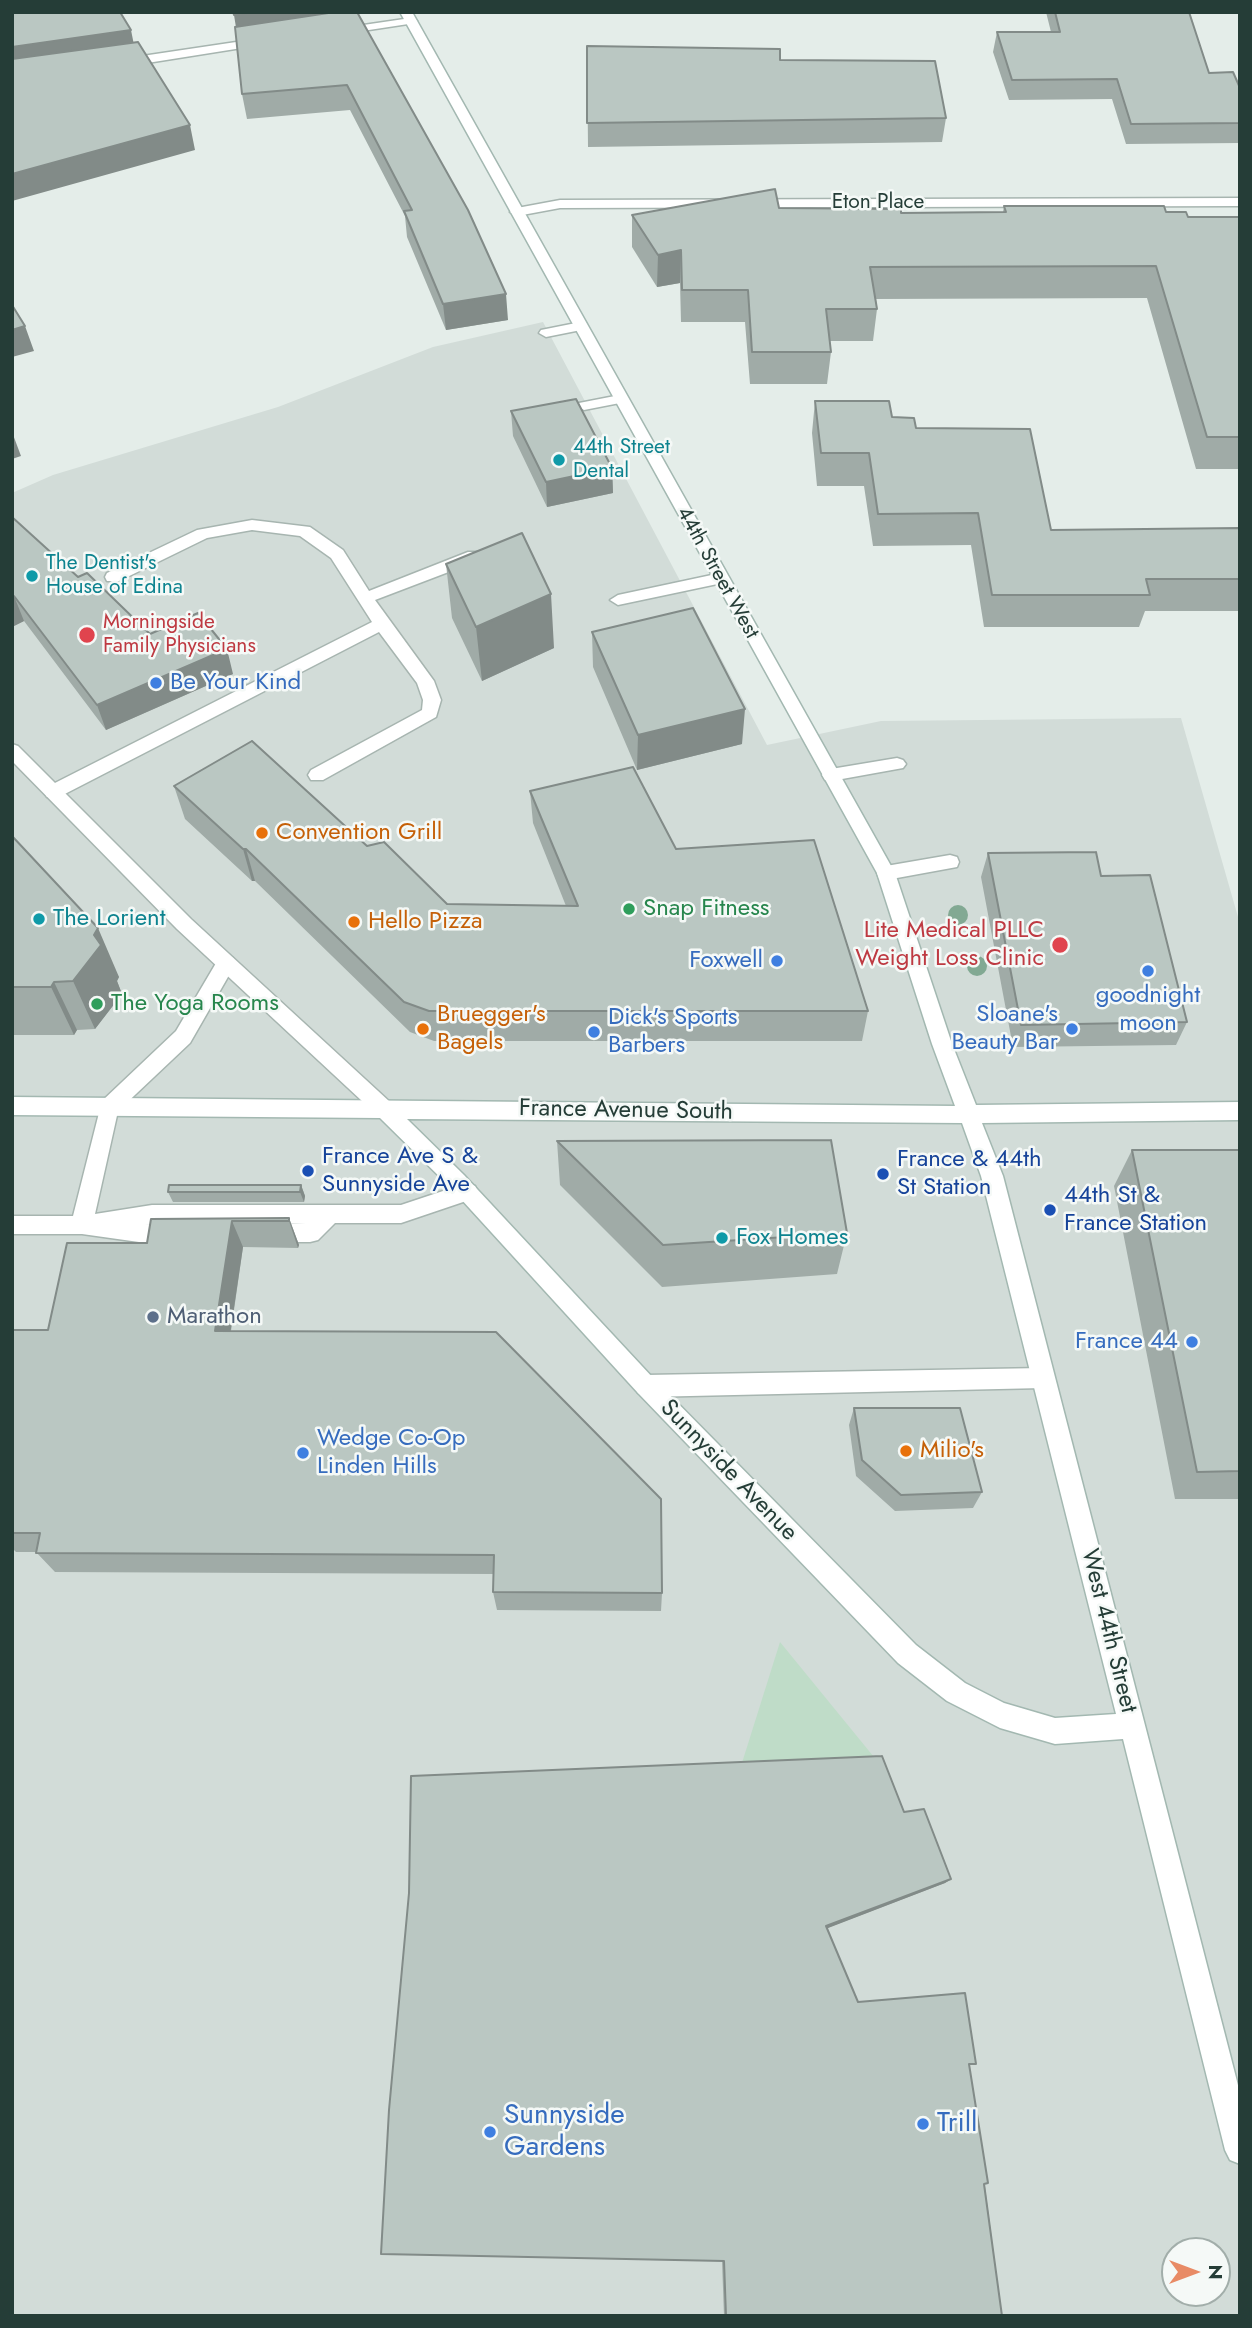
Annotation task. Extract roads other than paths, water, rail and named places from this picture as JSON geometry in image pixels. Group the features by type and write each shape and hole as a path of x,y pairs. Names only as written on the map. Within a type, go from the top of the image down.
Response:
{"street":[{"path":"325,33 408,17"},
{"name":"44th Street West","path":"408,17 886,873 942,1044 969,1115"},
{"path":"107,65 270,41"},
{"name":"Eton Place","path":"517,212 560,204 1240,202"},
{"path":"546,333 580,326"},
{"path":"584,406 620,399"},
{"path":"113,577 203,534 252,525 304,531 337,554 382,624 425,681 432,700 430,713 317,775"},
{"path":"365,598 492,549"},
{"path":"618,600 721,578"},
{"path":"53,793 382,624"},
{"name":"Sunnyside Avenue","path":"12,750 226,964 383,1108 467,1192 646,1386 907,1654 956,1692 1000,1715 1055,1731 1132,1726"},
{"path":"831,775 897,764"},
{"path":"886,873 950,862"},
{"path":"82,1225 109,1107 183,1037 226,964"},
{"name":"France Avenue South","path":"12,1106 969,1115 1039,1111 1240,1111"},
{"name":"West 44th Street","path":"969,1115 992,1175 1240,2150"},
{"path":"12,1225 82,1225 146,1234 310,1233 330,1215 401,1213 467,1192"},
{"path":"646,1386 1043,1378"}],"place":[{"name":"44th Street Dental","path":"559,460"},
{"name":"The Dentist's House of Edina","path":"32,576"},
{"name":"Morningside Family Physicians","path":"87,635"},
{"name":"Be Your Kind","path":"156,683"},
{"name":"Convention Grill","path":"262,833"},
{"name":"Snap Fitness","path":"629,909"},
{"name":"The Lorient","path":"39,919"},
{"name":"Hello Pizza","path":"354,922"},
{"name":"Lite Medical PLLC Weight Loss Clinic","path":"1060,945"},
{"name":"Foxwell","path":"777,961"},
{"name":"goodnight moon","path":"1148,971"},
{"name":"The Yoga Rooms","path":"97,1004"},
{"name":"Bruegger's Bagels","path":"423,1029"},
{"name":"Sloane's Beauty Bar","path":"1072,1029"},
{"name":"Dick's Sports Barbers","path":"594,1032"},
{"name":"France Ave S & Sunnyside Ave","path":"308,1171"},
{"name":"France & 44th St Station","path":"883,1174"},
{"name":"44th St & France Station","path":"1050,1210"},
{"name":"Fox Homes","path":"722,1238"},
{"name":"Marathon","path":"153,1317"},
{"name":"France 44","path":"1192,1342"},
{"name":"Milio's","path":"906,1451"},
{"name":"Wedge Co-Op Linden Hills","path":"303,1453"},
{"name":"Trill","path":"923,2124"},
{"name":"Sunnyside Gardens","path":"490,2132"}]}
